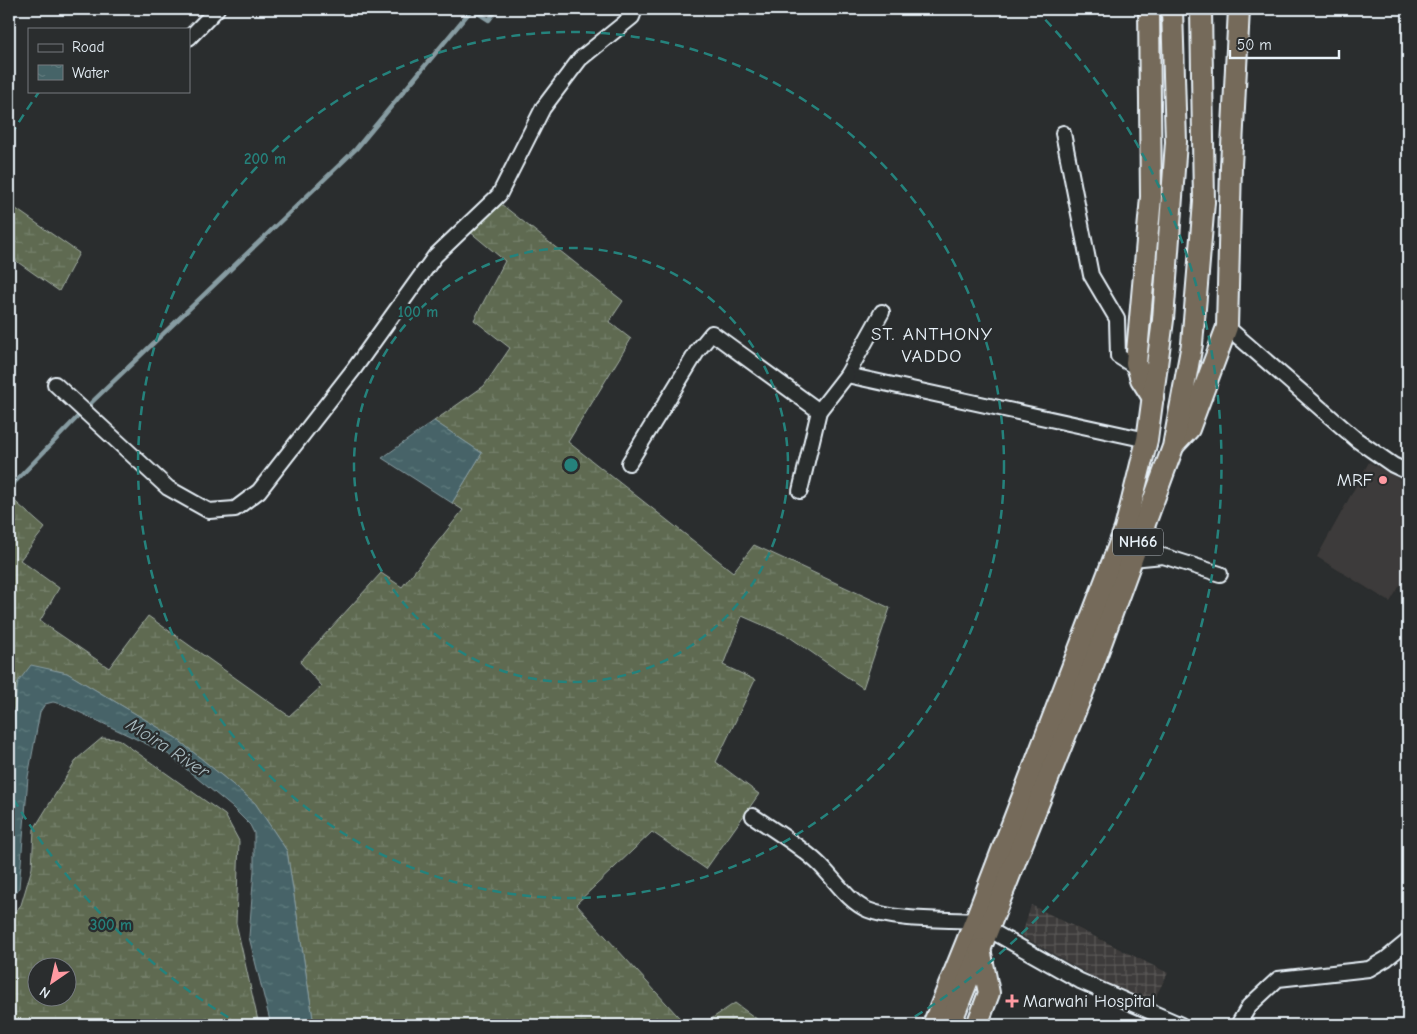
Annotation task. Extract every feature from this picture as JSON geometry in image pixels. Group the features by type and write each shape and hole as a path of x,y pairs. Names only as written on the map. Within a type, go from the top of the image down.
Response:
{"highway":[{"path":"1149,9 1151,197 1137,368 1153,398"},
{"name":"NH66","path":"950,1025 980,949 982,925 1124,529 1147,440 1163,320 1176,142 1172,9"},
{"name":"NH66","path":"933,1025 982,925 1088,678 1172,447 1192,344 1204,202 1201,9"},
{"path":"1172,447 1189,429 1227,327 1231,166 1239,9"},
{"path":"977,1025 989,993 980,949"}],"street":[{"path":"190,37 217,9"},
{"path":"55,384 168,488 209,511 234,510 259,491 354,369 435,256 499,195 543,108 580,59 632,17 635,9"},
{"path":"1063,133 1091,275 1117,319 1118,356 1137,368"},
{"path":"800,490 819,411 846,375 882,312"},
{"path":"1227,327 1357,440 1393,465 1408,472"},
{"path":"630,463 698,350 712,333 819,411"},
{"path":"846,375 1147,440"},
{"path":"1132,559 1163,556 1220,574"},
{"path":"753,816 788,839 818,863 845,892 868,910 896,916 982,925 1080,981 1181,1025"},
{"path":"1238,1025 1250,1006 1278,979 1369,969 1386,959 1408,941"}],"shaded area":[{"path":"1369,462 1408,484 1408,572 1390,602 1317,557"},
{"path":"1031,905 1168,973 1149,1009 1022,936"}],"green space":[{"path":"9,204 79,253 59,291 9,256"},
{"path":"501,204 623,301 609,322 631,339 568,442 733,572 754,545 890,608 863,688 788,636 742,616 723,665 755,680 716,762 759,794 706,869 652,832 576,904 686,1025 314,1025 287,851 255,803 176,738 67,673 32,666 18,682 9,747 9,496 45,528 20,560 59,588 40,621 109,668 148,616 289,716 322,686 300,662 381,573 402,587 463,510 452,503 482,453 434,421 484,386 510,348 474,320 505,261 469,231"},
{"path":"102,738 118,739 225,815 239,841 236,923 259,1025 9,1025 9,919 21,905 32,868 34,829 77,759"},
{"path":"735,1003 765,1025 702,1025"}],"water":[{"path":"434,421 482,453 452,503 382,458"},
{"name":"Moira River","path":"31,665 67,673 176,738 255,803 287,851 314,1025 271,1025 249,937 254,870 254,833 250,825 232,807 168,754 62,704 53,702 45,704 40,712 28,777 19,888 9,903 9,747 18,682"}],"waterway":[{"path":"9,488 92,402 356,149 472,9 489,20 497,9"}],"place":[{"name":"MRF","path":"1383,480"},
{"name":"Marwahi Hospital","path":"1012,1001"}],"district":[{"name":"ST. ANTHONY VADDO","path":"932,345"}]}
